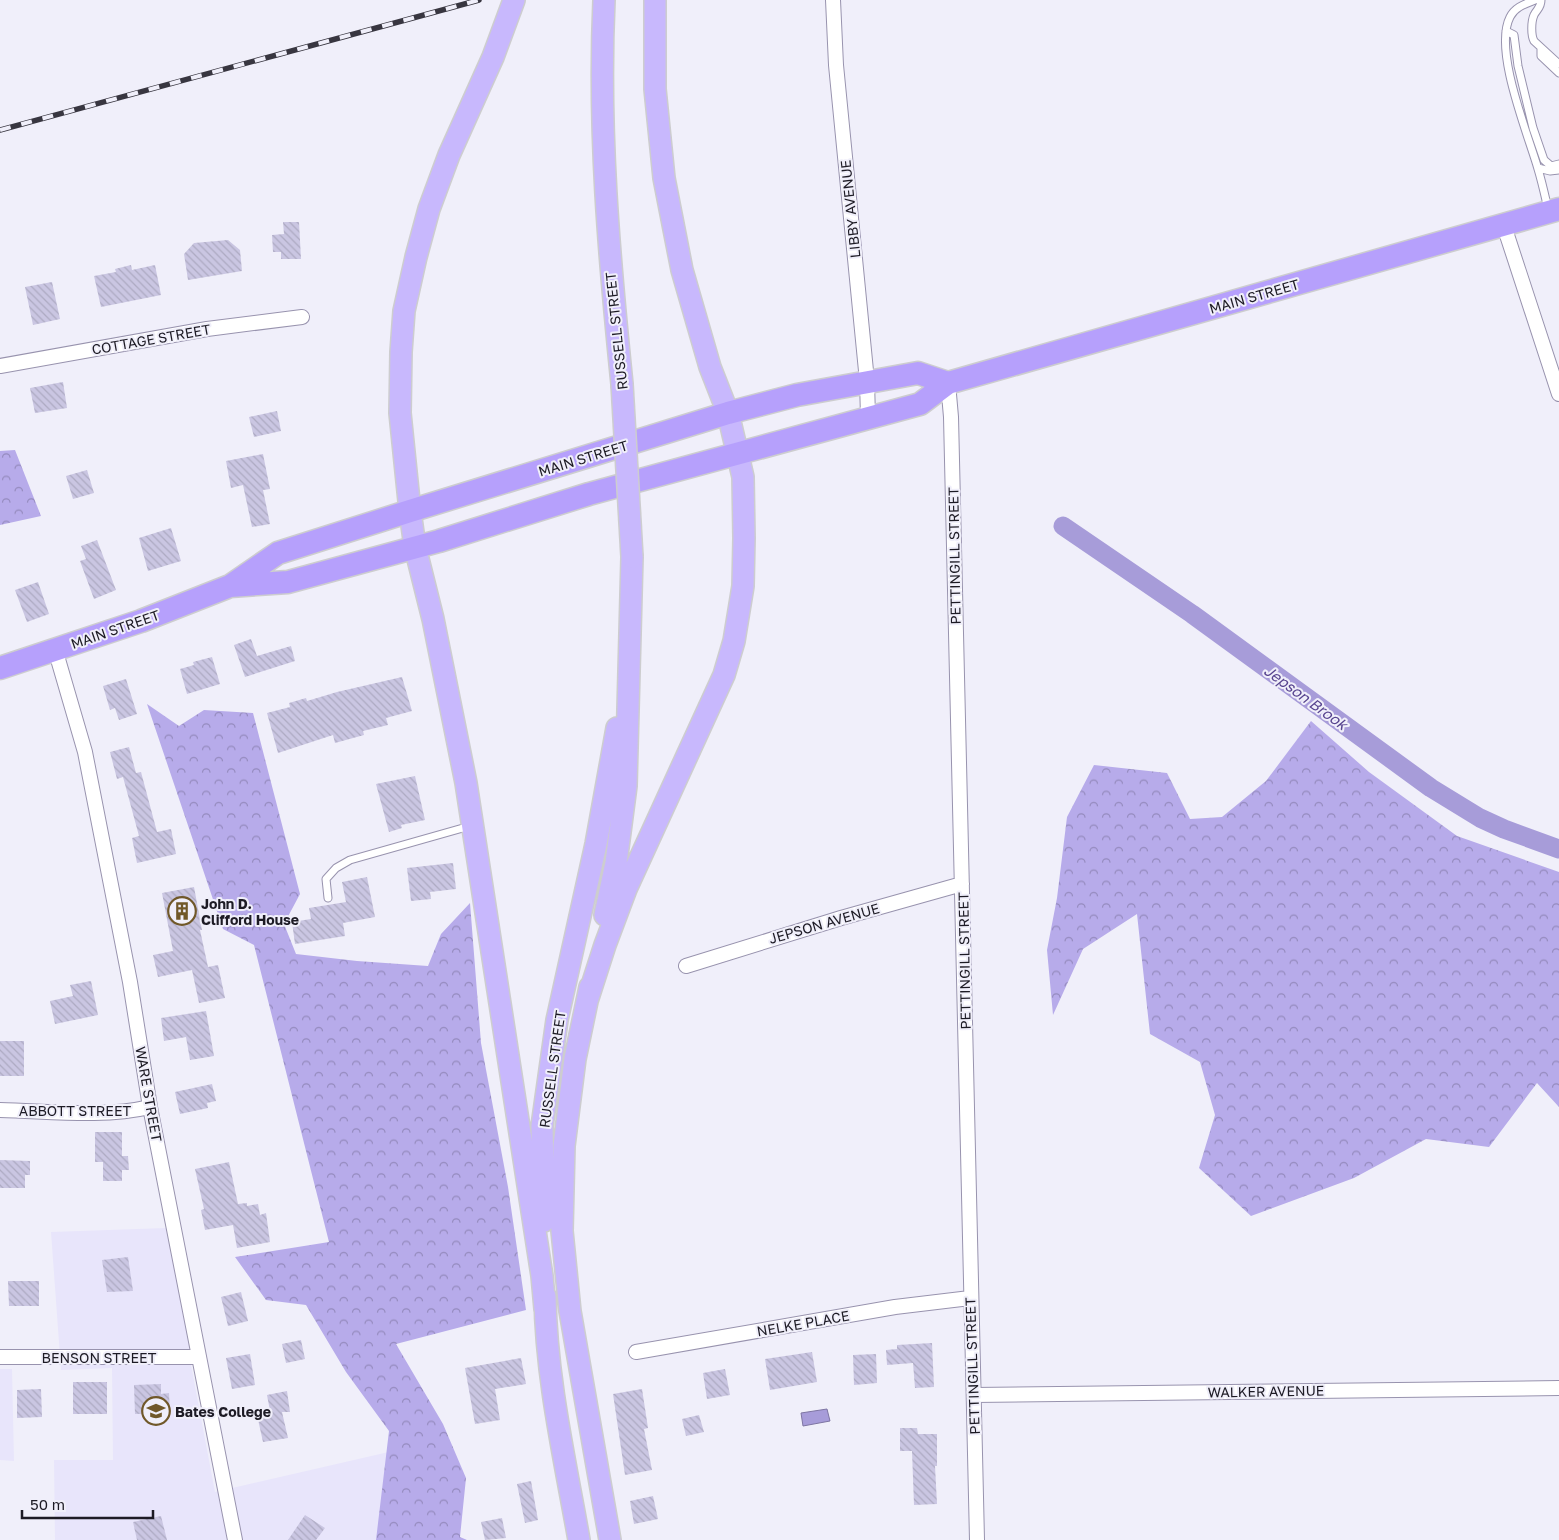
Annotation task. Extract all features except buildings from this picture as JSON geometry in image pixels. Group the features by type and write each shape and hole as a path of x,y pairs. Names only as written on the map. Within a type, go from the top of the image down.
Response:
{"highway":[{"name":"MAIN STREET","path":"230,586 288,582 416,547 588,494 920,404 948,383 1389,256 1554,211"},
{"name":"MAIN STREET","path":"0,668 141,621 230,586 278,553 728,413 797,395 867,381 918,374 948,383"}],"main road":[{"path":"514,0 493,57 449,155 429,209 404,311 400,413 410,511 416,547 450,701 472,826 542,1276 545,1309"},
{"name":"RUSSELL STREET","path":"604,0 602,131 608,242 622,384 632,557 626,786 616,863 575,1059 564,1146 562,1231 570,1311 610,1540"},
{"path":"588,1001 605,945 626,889 693,746 727,667 734,641 743,586 743,477 728,413 710,367 682,270 660,153 655,89 655,0"},
{"name":"RUSSELL STREET","path":"579,1540 557,1416 545,1309 542,1126 557,1020 596,844 630,662"}],"street":[{"name":"LIBBY AVENUE","path":"833,0 837,75 867,381 868,417"},
{"path":"1504,226 1559,394"},
{"name":"COTTAGE STREET","path":"0,366 208,329 302,317"},
{"name":"PETTINGILL STREET","path":"948,383 951,417 977,1540"},
{"name":"WARE STREET","path":"55,649 85,752 130,982 150,1107 235,1540"},
{"name":"JEPSON AVENUE","path":"686,966 841,918 962,884"},
{"name":"ABBOTT STREET","path":"0,1110 130,1112 150,1107"},
{"name":"NELKE PLACE","path":"636,1352 895,1308 970,1298"},
{"name":"BENSON STREET","path":"0,1357 199,1357"},
{"name":"WALKER AVENUE","path":"974,1395 1559,1388"}],"lane":[{"path":"1535,0 1518,7 1510,17 1506,31 1506,53 1530,149 1554,211"},
{"path":"1541,0 1541,6 1534,16 1532,36 1534,41 1559,64"},
{"path":"1506,31 1514,35 1518,66 1533,128 1544,160 1551,166 1559,164"},
{"path":"1541,48 1541,56 1559,73"},
{"path":"1538,168 1550,171 1559,170"},
{"path":"328,898 326,879 336,868 350,860 472,826"}],"shaded area":[{"name":"Bates College","path":"166,1228 189,1342 191,1365 215,1492 393,1451 410,1540 55,1540 54,1460 113,1460 112,1368 61,1370 51,1232"},
{"path":"0,1369 12,1369 14,1461 0,1460"},
{"path":"827,1409 830,1421 803,1426 801,1413"}],"green space":[{"path":"15,450 41,516 0,525 0,451"},
{"path":"147,704 179,726 204,710 253,713 300,894 284,924 296,954 428,966 441,934 470,903 481,1043 508,1187 526,1310 396,1344 443,1424 466,1478 460,1537 467,1540 376,1540 389,1431 346,1372 306,1305 266,1300 235,1257 329,1242 254,945 223,929"},
{"path":"1311,721 1369,772 1457,836 1559,872 1559,1107 1537,1083 1489,1147 1426,1139 1354,1178 1251,1216 1199,1168 1215,1115 1200,1062 1150,1034 1137,914 1083,949 1053,1015 1047,950 1057,898 1067,817 1094,765 1167,773 1190,819 1222,817 1266,781"}],"waterway":[{"name":"Jepson Brook","path":"1063,526 1192,614 1431,788 1480,818 1559,849"}],"railway":[{"path":"0,130 479,0"}],"place":[{"name":"John D. Clifford House","path":"182,911"},
{"name":"Bates College","path":"156,1411"}]}
